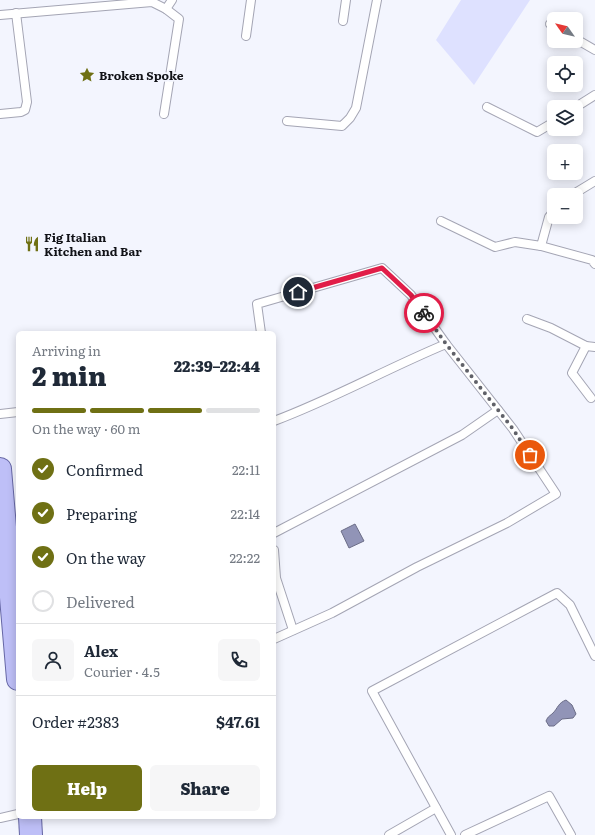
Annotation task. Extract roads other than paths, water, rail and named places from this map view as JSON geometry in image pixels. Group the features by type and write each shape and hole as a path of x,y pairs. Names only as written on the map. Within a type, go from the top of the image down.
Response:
{"main road":[{"path":"0,469 10,619 16,660"},
{"path":"30,819 31,835"}],"lane":[{"path":"166,9 172,0"},
{"path":"246,36 251,0"},
{"path":"343,21 346,0"},
{"path":"287,121 342,126 350,118 356,108 377,0"},
{"path":"0,15 152,1 166,9 179,19 164,114"},
{"path":"0,114 21,112 26,110 27,102 16,13"},
{"path":"583,43 595,50"},
{"path":"583,103 595,95"},
{"path":"487,107 537,132 547,126"},
{"path":"583,188 595,181"},
{"path":"441,222 495,247 516,242 541,246 592,260 595,264"},
{"path":"541,246 547,224"},
{"path":"261,331 257,304 382,268 411,295 446,344 513,429 556,494 507,523 417,567 332,613 276,638"},
{"path":"527,319 551,328 586,346 595,347"},
{"path":"276,420 309,408 446,344"},
{"path":"586,346 572,373 592,398"},
{"path":"276,531 462,435 498,410"},
{"path":"0,414 16,412"},
{"path":"276,578 293,630"},
{"path":"451,835 372,691 557,593 570,605 595,656"},
{"path":"465,835 549,796 571,835"},
{"path":"389,835 436,808"},
{"path":"0,818 16,814"}],"place":[{"name":"Broken Spoke","path":"87,75"},
{"name":"Fig Italian Kitchen and Bar","path":"32,244"}]}
